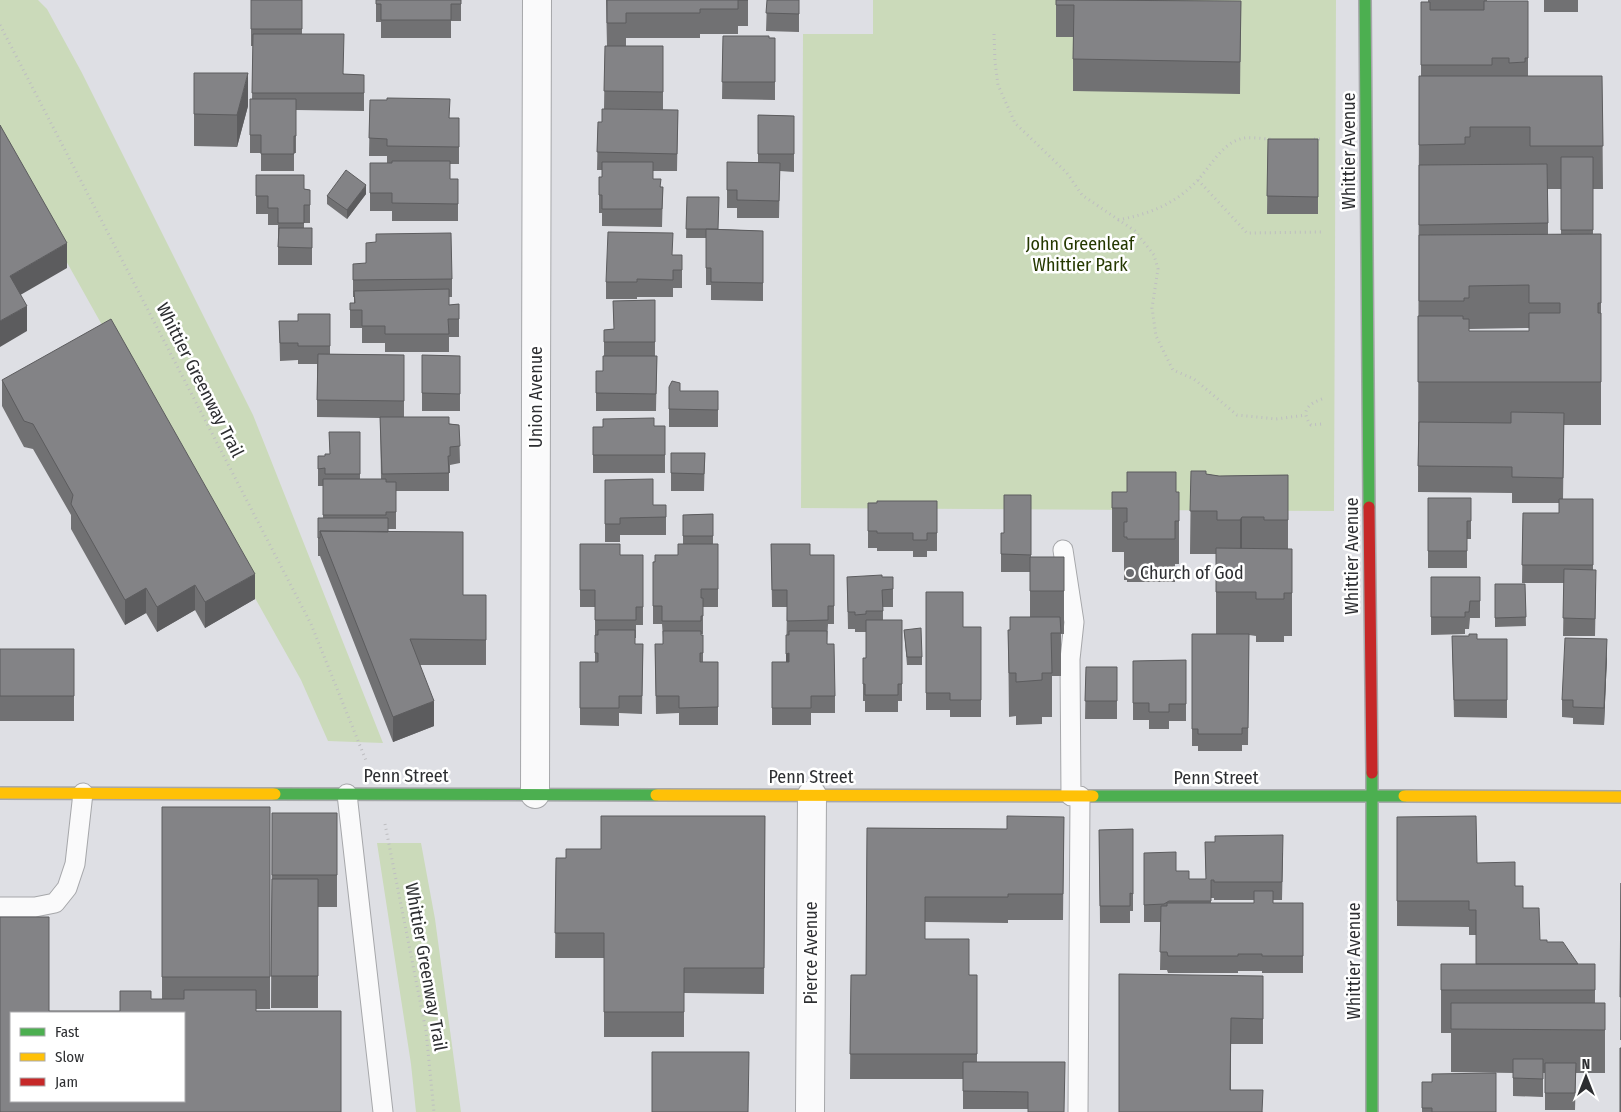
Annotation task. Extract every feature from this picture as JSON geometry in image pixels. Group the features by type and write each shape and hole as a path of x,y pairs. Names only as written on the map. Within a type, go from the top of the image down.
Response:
{"street":[{"name":"Union Avenue","path":"535,794 537,0"},
{"name":"Whittier Avenue","path":"1365,0 1372,796 1372,1112"},
{"name":"Penn Street","path":"0,793 1621,797"},
{"name":"Pierce Avenue","path":"810,1112 812,795"}],"lane":[{"path":"1063,550 1074,622 1070,659 1075,796 1078,1112"},
{"path":"0,907 35,907 55,903 67,888 75,864 83,793"},
{"path":"347,794 383,1112"}],"path":[{"name":"Whittier Greenway Trail","path":"0,25 311,624 364,754"},
{"path":"994,34 994,62 998,85 1015,123 1067,173 1082,195 1134,231 1154,255 1158,269 1152,308 1156,336 1173,370 1194,380 1237,414 1276,419 1306,415"},
{"path":"1118,220 1146,214 1174,201 1198,180 1221,151 1240,139 1277,139"},
{"path":"1304,139 1323,139"},
{"path":"1198,180 1247,233 1322,232"},
{"path":"1322,399 1311,402 1306,410 1307,420 1311,426 1322,424"},
{"name":"Whittier Greenway Trail","path":"386,827 426,1031 434,1112"}],"green space":[{"path":"0,0 38,0 47,9 82,73 253,415 383,743 328,741 301,680 0,143"},
{"name":"John Greenleaf Whittier Park","path":"873,0 1336,0 1334,511 801,508 803,34 873,34"},
{"path":"377,843 421,843 435,919 461,1112 416,1112 411,1064"}],"building":[{"path":"251,0 302,0 302,29 251,29"},
{"path":"376,0 461,0 461,4 451,4 451,20 381,20 381,4 376,4"},
{"path":"607,0 738,0 738,9 700,9 700,13 626,13 626,23 607,23"},
{"path":"767,0 799,0 799,14 766,13"},
{"path":"1056,0 1241,1 1240,62 1073,59 1074,5 1056,5"},
{"path":"1484,1 1528,1 1528,58 1525,58 1525,62 1509,63 1509,58 1492,58 1492,65 1421,65 1421,2 1430,2 1430,10 1484,10"},
{"path":"253,34 344,34 343,74 364,75 364,93 252,93"},
{"path":"723,36 769,36 769,38 775,38 775,82 722,82"},
{"path":"605,46 663,46 663,92 604,91"},
{"path":"194,73 248,73 237,115 194,114"},
{"path":"1419,76 1602,76 1603,146 1530,146 1530,127 1470,127 1470,137 1465,137 1465,144 1419,145"},
{"path":"387,98 450,99 449,118 459,118 459,147 387,146 387,139 369,138 370,100 387,100"},
{"path":"250,99 296,99 294,154 261,154 261,135 250,135"},
{"path":"602,109 678,110 677,154 597,152 598,122 602,122"},
{"path":"758,115 794,116 794,154 758,154"},
{"path":"0,125 67,243 10,276 27,306 0,321"},
{"path":"1268,139 1318,139 1318,197 1267,196"},
{"path":"1561,157 1593,157 1593,230 1561,230"},
{"path":"392,161 450,161 450,179 458,179 458,204 392,203 392,193 370,193 370,163 392,163"},
{"path":"602,162 653,162 653,179 661,179 660,187 663,187 662,209 602,209 602,195 599,195 599,177 602,177"},
{"path":"727,162 780,163 779,201 737,200 737,190 727,190"},
{"path":"1547,164 1548,223 1419,225 1419,165"},
{"path":"346,170 366,185 347,210 327,196"},
{"path":"256,175 304,175 304,189 310,190 310,205 304,205 304,223 278,223 278,208 268,208 268,196 256,196"},
{"path":"687,197 719,197 718,229 686,229"},
{"path":"279,228 312,228 312,248 278,247"},
{"path":"706,229 763,231 763,283 711,282 711,268 706,268"},
{"path":"608,232 673,233 672,255 682,255 682,270 673,270 673,280 637,279 637,282 606,282"},
{"path":"451,233 452,279 353,280 353,264 366,263 366,243 376,242 376,234"},
{"path":"1601,234 1601,303 1598,303 1598,313 1601,313 1601,382 1418,382 1418,316 1463,316 1463,319 1469,319 1469,331 1529,331 1529,313 1560,313 1560,303 1529,303 1529,285 1469,286 1469,298 1464,298 1464,301 1419,301 1419,235"},
{"path":"449,289 449,305 459,304 459,319 448,319 449,334 385,334 385,326 362,326 362,310 350,310 350,303 355,303 354,291"},
{"path":"655,300 655,342 604,342 604,330 614,329 613,301"},
{"path":"298,314 330,314 330,346 298,346 298,343 280,343 279,321 298,321"},
{"path":"111,319 255,574 205,602 195,585 157,607 146,588 125,600 71,504 73,495 33,424 24,421 2,380"},
{"path":"318,354 404,355 404,401 317,400"},
{"path":"422,355 460,356 460,394 422,393"},
{"path":"603,356 657,356 656,394 596,393 596,371 603,371"},
{"path":"672,381 680,383 680,391 718,391 718,410 669,409 669,387"},
{"path":"1511,412 1564,413 1563,478 1512,477 1512,467 1418,466 1419,422 1511,423"},
{"path":"380,417 449,417 449,424 459,425 460,446 450,447 450,456 448,456 449,473 382,474"},
{"path":"654,418 654,426 665,426 665,455 593,455 593,427 603,427 603,419"},
{"path":"329,432 360,432 360,474 325,474 325,468 318,469 318,456 330,454"},
{"path":"671,453 705,453 704,474 671,473"},
{"path":"1191,471 1206,471 1206,474 1219,476 1288,475 1288,520 1264,520 1264,517 1242,517 1240,520 1217,520 1217,511 1190,511"},
{"path":"1127,472 1176,472 1176,492 1179,492 1179,521 1175,521 1175,539 1127,539 1127,537 1124,537 1124,522 1127,522 1127,508 1112,508 1112,492 1127,492"},
{"path":"323,479 386,479 386,482 396,482 396,512 386,512 386,515 323,515"},
{"path":"653,479 653,505 666,505 666,517 620,518 620,524 605,524 605,480"},
{"path":"1004,495 1031,495 1031,555 1001,554 1001,533 1004,533"},
{"path":"1428,498 1471,498 1471,521 1467,521 1467,551 1428,551"},
{"path":"1559,499 1593,499 1593,565 1522,565 1523,513 1559,513"},
{"path":"877,501 937,501 937,533 927,533 927,540 913,540 913,533 877,533 877,531 868,531 868,503 877,503"},
{"path":"713,514 713,536 683,536 683,515"},
{"path":"318,518 388,518 388,532 320,531 320,538 318,538"},
{"path":"320,531 463,532 463,595 486,595 486,640 410,639 434,701 393,717"},
{"path":"580,544 620,544 620,555 643,555 643,607 636,607 636,620 595,620 595,590 580,590"},
{"path":"678,544 718,544 718,589 701,589 703,616 701,616 701,621 662,621 662,606 653,606 653,562 655,562 655,555 678,555"},
{"path":"771,544 810,544 810,555 834,555 834,606 828,606 828,620 787,621 787,590 772,590"},
{"path":"1216,548 1292,549 1292,593 1284,593 1284,599 1256,599 1256,592 1216,592"},
{"path":"1030,557 1064,557 1064,591 1030,591"},
{"path":"1564,569 1596,570 1595,619 1563,618"},
{"path":"882,575 882,577 893,577 893,589 882,590 883,611 866,611 866,614 855,615 855,612 848,612 847,577"},
{"path":"1431,577 1480,577 1480,601 1470,601 1469,612 1465,612 1465,617 1431,617"},
{"path":"1495,584 1525,584 1526,617 1495,618"},
{"path":"926,592 963,592 963,627 981,627 981,700 950,700 950,693 926,693"},
{"path":"1010,617 1060,617 1061,633 1051,633 1052,673 1042,673 1042,680 1016,682 1016,673 1009,673 1008,630 1010,630"},
{"path":"866,620 902,620 902,684 898,684 898,695 865,695 863,658 866,658"},
{"path":"921,628 922,657 907,657 904,630"},
{"path":"598,630 635,630 635,644 643,644 642,696 619,696 619,708 580,708 580,662 598,662 598,653 595,653 595,635 598,635"},
{"path":"663,631 701,631 701,635 703,635 703,653 700,653 700,662 718,662 718,707 679,708 679,696 656,696 655,644 663,644"},
{"path":"789,631 827,631 827,644 834,644 835,696 811,696 811,708 772,708 772,662 789,662 789,653 786,654 786,635 789,635"},
{"path":"1192,634 1249,634 1248,728 1242,728 1242,734 1198,734 1198,729 1192,729"},
{"path":"1469,634 1477,634 1477,639 1507,639 1507,700 1454,700 1452,636 1469,636"},
{"path":"1565,638 1607,639 1604,708 1573,707 1573,700 1562,700"},
{"path":"0,649 74,649 74,696 0,696"},
{"path":"1186,660 1186,704 1169,704 1169,712 1149,712 1149,703 1133,703 1133,661"},
{"path":"1086,667 1117,667 1117,701 1085,701"},
{"path":"162,807 270,807 270,977 162,977"},
{"path":"272,813 337,813 337,875 272,875"},
{"path":"601,816 765,816 764,968 684,968 684,1012 604,1012 604,933 555,933 556,858 566,858 566,849 601,849"},
{"path":"1007,816 1064,817 1063,894 1008,894 1008,897 925,897 925,939 969,939 969,975 977,975 977,1054 850,1054 851,975 866,975 867,828 1007,829"},
{"path":"1476,816 1477,863 1515,862 1515,886 1523,886 1523,908 1539,908 1540,940 1563,942 1578,964 1476,964 1476,910 1469,910 1469,901 1397,901 1397,817"},
{"path":"1133,829 1133,894 1130,893 1130,906 1100,906 1099,830"},
{"path":"1283,835 1282,882 1214,882 1214,880 1211,880 1211,901 1169,901 1164,904 1144,905 1144,853 1176,852 1176,871 1189,871 1189,879 1206,879 1205,842 1215,842 1215,836"},
{"path":"272,879 318,879 318,976 271,976"},
{"path":"1621,883 1621,997 1620,997"},
{"path":"1254,891 1273,891 1273,903 1303,903 1303,956 1238,954 1238,956 1168,956 1167,952 1160,952 1161,906 1167,906 1167,903 1254,903"},
{"path":"0,917 49,917 49,1011 120,1011 120,991 151,991 151,999 184,999 184,990 256,990 256,1011 341,1011 341,1112 0,1112"},
{"path":"1441,964 1595,964 1595,990 1441,990"},
{"path":"1119,974 1263,976 1263,1019 1231,1018 1230,1090 1263,1090 1262,1112 1119,1112"},
{"path":"1451,1003 1605,1003 1605,1030 1451,1029"},
{"path":"1621,1048 1621,1112 1620,1112"},
{"path":"652,1052 749,1052 748,1112 652,1112"},
{"path":"1513,1059 1543,1059 1543,1079 1513,1078"},
{"path":"963,1062 1065,1062 1064,1112 1028,1112 1028,1092 963,1091"},
{"path":"1545,1063 1576,1063 1575,1093 1545,1093"},
{"path":"1496,1073 1496,1112 1432,1112 1432,1108 1422,1108 1422,1082 1432,1082 1432,1074"}],"traffic: fast":[{"path":"1365,0 1369,507"},
{"path":"1372,773 1372,1112"},
{"path":"275,794 656,795"},
{"path":"1093,796 1404,796"}],"traffic: slow":[{"path":"0,793 275,794"},
{"path":"656,795 1093,796"},
{"path":"1404,796 1621,797"}],"traffic: jam":[{"path":"1369,507 1372,773"}],"place":[{"name":"Church of God","path":"1130,573"}]}
